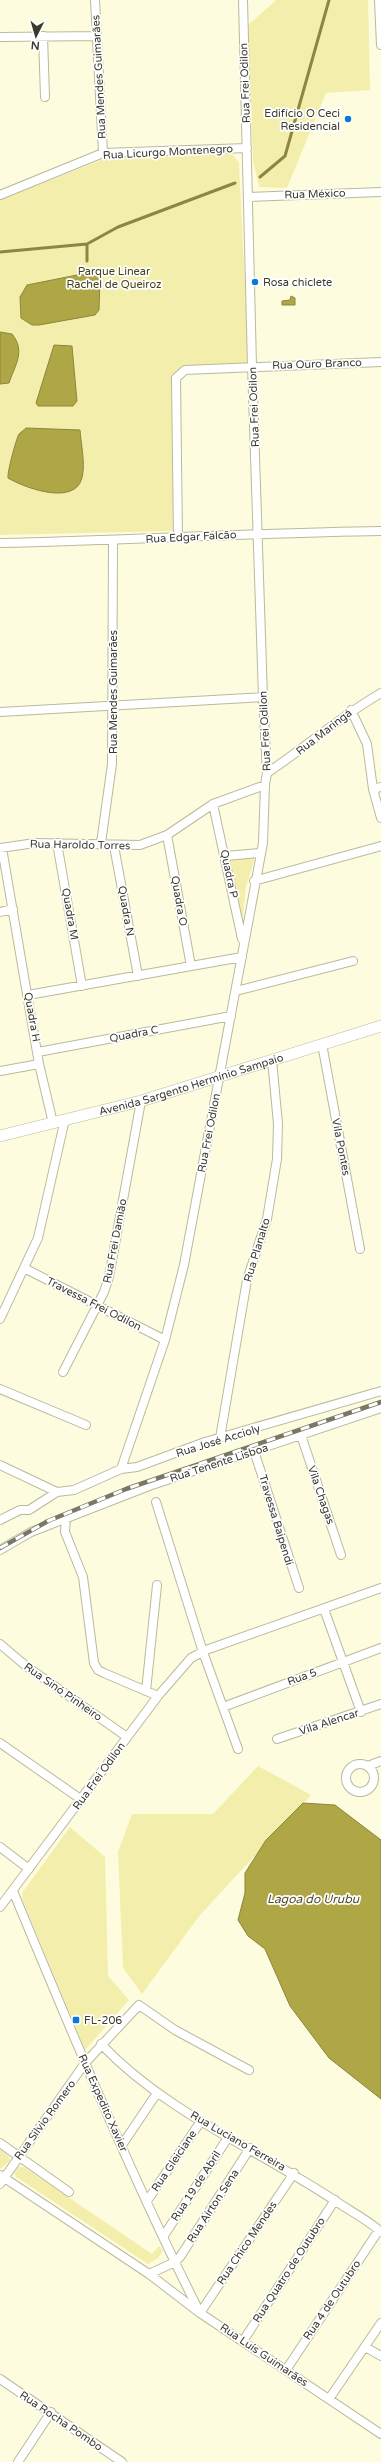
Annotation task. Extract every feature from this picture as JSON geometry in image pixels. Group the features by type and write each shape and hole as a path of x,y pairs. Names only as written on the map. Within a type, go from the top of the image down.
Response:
{"main road":[{"name":"Avenida Sargento Hermínio Sampaio","path":"0,1136 141,1101 220,1075 381,1026"}],"street":[{"name":"Rua Mendes Guimarães","path":"96,0 103,153"},
{"name":"Rua Frei Odilon","path":"121,1469 165,1340 184,1265 230,1016 236,991 260,853 267,773 252,366 243,0"},
{"path":"379,0 381,45"},
{"path":"43,36 45,97"},
{"path":"0,37 97,36"},
{"name":"Rua Licurgo Montenegro","path":"0,195 103,153 247,148"},
{"name":"Rua México","path":"248,196 381,192"},
{"name":"Rua Ouro Branco","path":"178,538 176,378 185,370 252,366 381,362"},
{"name":"Rua Edgar Falcão","path":"0,543 113,541 259,533 381,531"},
{"name":"Rua Mendes Guimarães","path":"101,843 112,771 114,707 113,541"},
{"name":"Rua Maringá","path":"267,773 315,740 351,710 381,693"},
{"path":"0,712 114,707 263,697"},
{"path":"351,710 366,744 377,788 381,818"},
{"name":"Rua Haroldo Torres","path":"1,848 15,845 57,843 101,843 114,846 140,845 167,835 213,804 265,785"},
{"name":"Quadra P","path":"213,804 226,856 243,944"},
{"name":"Quadra O","path":"167,835 191,966"},
{"name":"Quadra M","path":"57,843 82,986"},
{"name":"Quadra N","path":"114,846 138,976"},
{"name":"Quadra H","path":"1,848 39,1064 53,1123"},
{"path":"254,881 381,848"},
{"path":"226,856 260,853"},
{"path":"0,912 13,910"},
{"path":"28,995 242,957"},
{"path":"236,991 353,961"},
{"name":"Quadra C","path":"38,1052 230,1016"},
{"name":"Vila Pontes","path":"322,1044 360,1249"},
{"name":"Rua Planalto","path":"220,1438 247,1280 267,1219 277,1159 278,1124 272,1060"},
{"path":"0,1071 39,1064"},
{"name":"Rua Frei Damião","path":"63,1372 109,1277 141,1101"},
{"path":"0,1319 38,1238 65,1119"},
{"name":"Travessa Frei Odilon","path":"24,1268 165,1340"},
{"path":"0,1389 86,1425"},
{"name":"Rua José Accioly","path":"57,1492 74,1490 121,1469 136,1467 220,1438 381,1391"},
{"name":"Rua Tenente Lisboa","path":"0,1550 31,1532 149,1486 381,1408"},
{"name":"Vila Chagas","path":"301,1435 341,1554"},
{"name":"Travessa Baipendi","path":"254,1451 299,1588"},
{"path":"0,1465 57,1492"},
{"path":"0,1520 20,1510 29,1510 57,1492"},
{"path":"156,1502 203,1652 238,1749"},
{"path":"59,1522 77,1558 83,1577 94,1663 98,1670 104,1674 158,1696"},
{"path":"146,1691 157,1584"},
{"name":"Rua Frei Odilon","path":"0,1907 82,1800 158,1696 191,1658 203,1652 381,1588"},
{"path":"324,1609 361,1712"},
{"name":"Rua Sinó Pinheiro","path":"0,1644 26,1666 127,1737"},
{"name":"Rua 5","path":"223,1707 381,1648"},
{"name":"Vila Alencar","path":"277,1739 361,1712 381,1704"},
{"path":"0,1743 82,1800"},
{"path":"368,1766 381,1761"},
{"path":"0,1847 29,1869"},
{"name":"Rua Expedito Xavier","path":"13,1891 85,2063 163,2236 200,2313"},
{"name":"Rua Silvio Romero","path":"1,2179 85,2063 101,2044 139,2005 175,2030 249,2070"},
{"name":"Rua Luciano Ferreira","path":"101,2044 120,2065 157,2093 201,2121 294,2173 380,2231"},
{"path":"122,2145 157,2093"},
{"name":"Rua Gleiciane","path":"147,2201 201,2121"},
{"name":"Rua 19 de Abril","path":"163,2236 229,2136"},
{"path":"0,2143 68,2192"},
{"name":"Rua Aírton Sena","path":"175,2262 250,2148"},
{"name":"Rua Chico Mendes","path":"200,2313 294,2173"},
{"name":"Rua Luís Guimarães","path":"1,2179 149,2274 200,2313 381,2434"},
{"name":"Rua Quatro de Outubro","path":"243,2341 334,2200"},
{"name":"Rua 4 de Outubro","path":"286,2370 380,2231"},
{"path":"149,2274 175,2262"},
{"path":"330,2399 381,2323"},
{"path":"365,2347 381,2356"},
{"name":"Rua Rocha Pombo","path":"0,2379 51,2412 118,2461"},
{"path":"18,2462 51,2412"}],"green space":[{"path":"276,0 368,0 370,90 326,93 287,188 259,187 253,161 248,25"},
{"name":"Parque Linear Rachel de Queiroz","path":"231,152 239,163 249,364 185,367 172,379 174,531 0,535 0,200 107,158"},
{"path":"255,857 246,887 242,925 229,861"},
{"path":"258,1766 311,1795 200,1915 142,1994 123,1968 118,1852 132,1814 213,1814"},
{"path":"70,1827 105,1857 108,1976 129,2000 85,2050 23,1901 22,1893"},
{"path":"0,2150 9,2156 10,2161 0,2169"},
{"path":"18,2167 24,2167 152,2254 159,2246 163,2251 158,2258 148,2264 16,2177 14,2172"}],"water":[{"path":"92,272 100,277 99,310 95,315 39,325 32,325 21,318 20,297 27,285"},
{"path":"291,296 295,298 295,305 282,305 282,301 290,300"},
{"path":"0,332 12,334 16,340 19,352 9,383 0,384"},
{"path":"54,345 72,346 77,401 73,406 38,406 36,403"},
{"path":"26,428 80,430 83,471 80,483 74,489 66,492 45,492 24,486 8,478 10,463 19,434"},
{"name":"Lagoa do Urubu","path":"303,1803 335,1805 381,1840 381,2099 329,2058 290,2006 265,1949 248,1936 238,1920 245,1893 245,1873 266,1840"}],"waterway":[{"path":"260,177 285,156 329,0"},
{"path":"0,252 87,244 118,227 235,183"},
{"path":"87,244 87,261"}],"railway":[{"path":"0,1548 48,1521 126,1489 381,1402"}],"place":[{"name":"Edifício O Ceci Residencial","path":"348,119"},
{"name":"Rosa chiclete","path":"255,282"},
{"name":"FL-206","path":"76,2020"}]}
